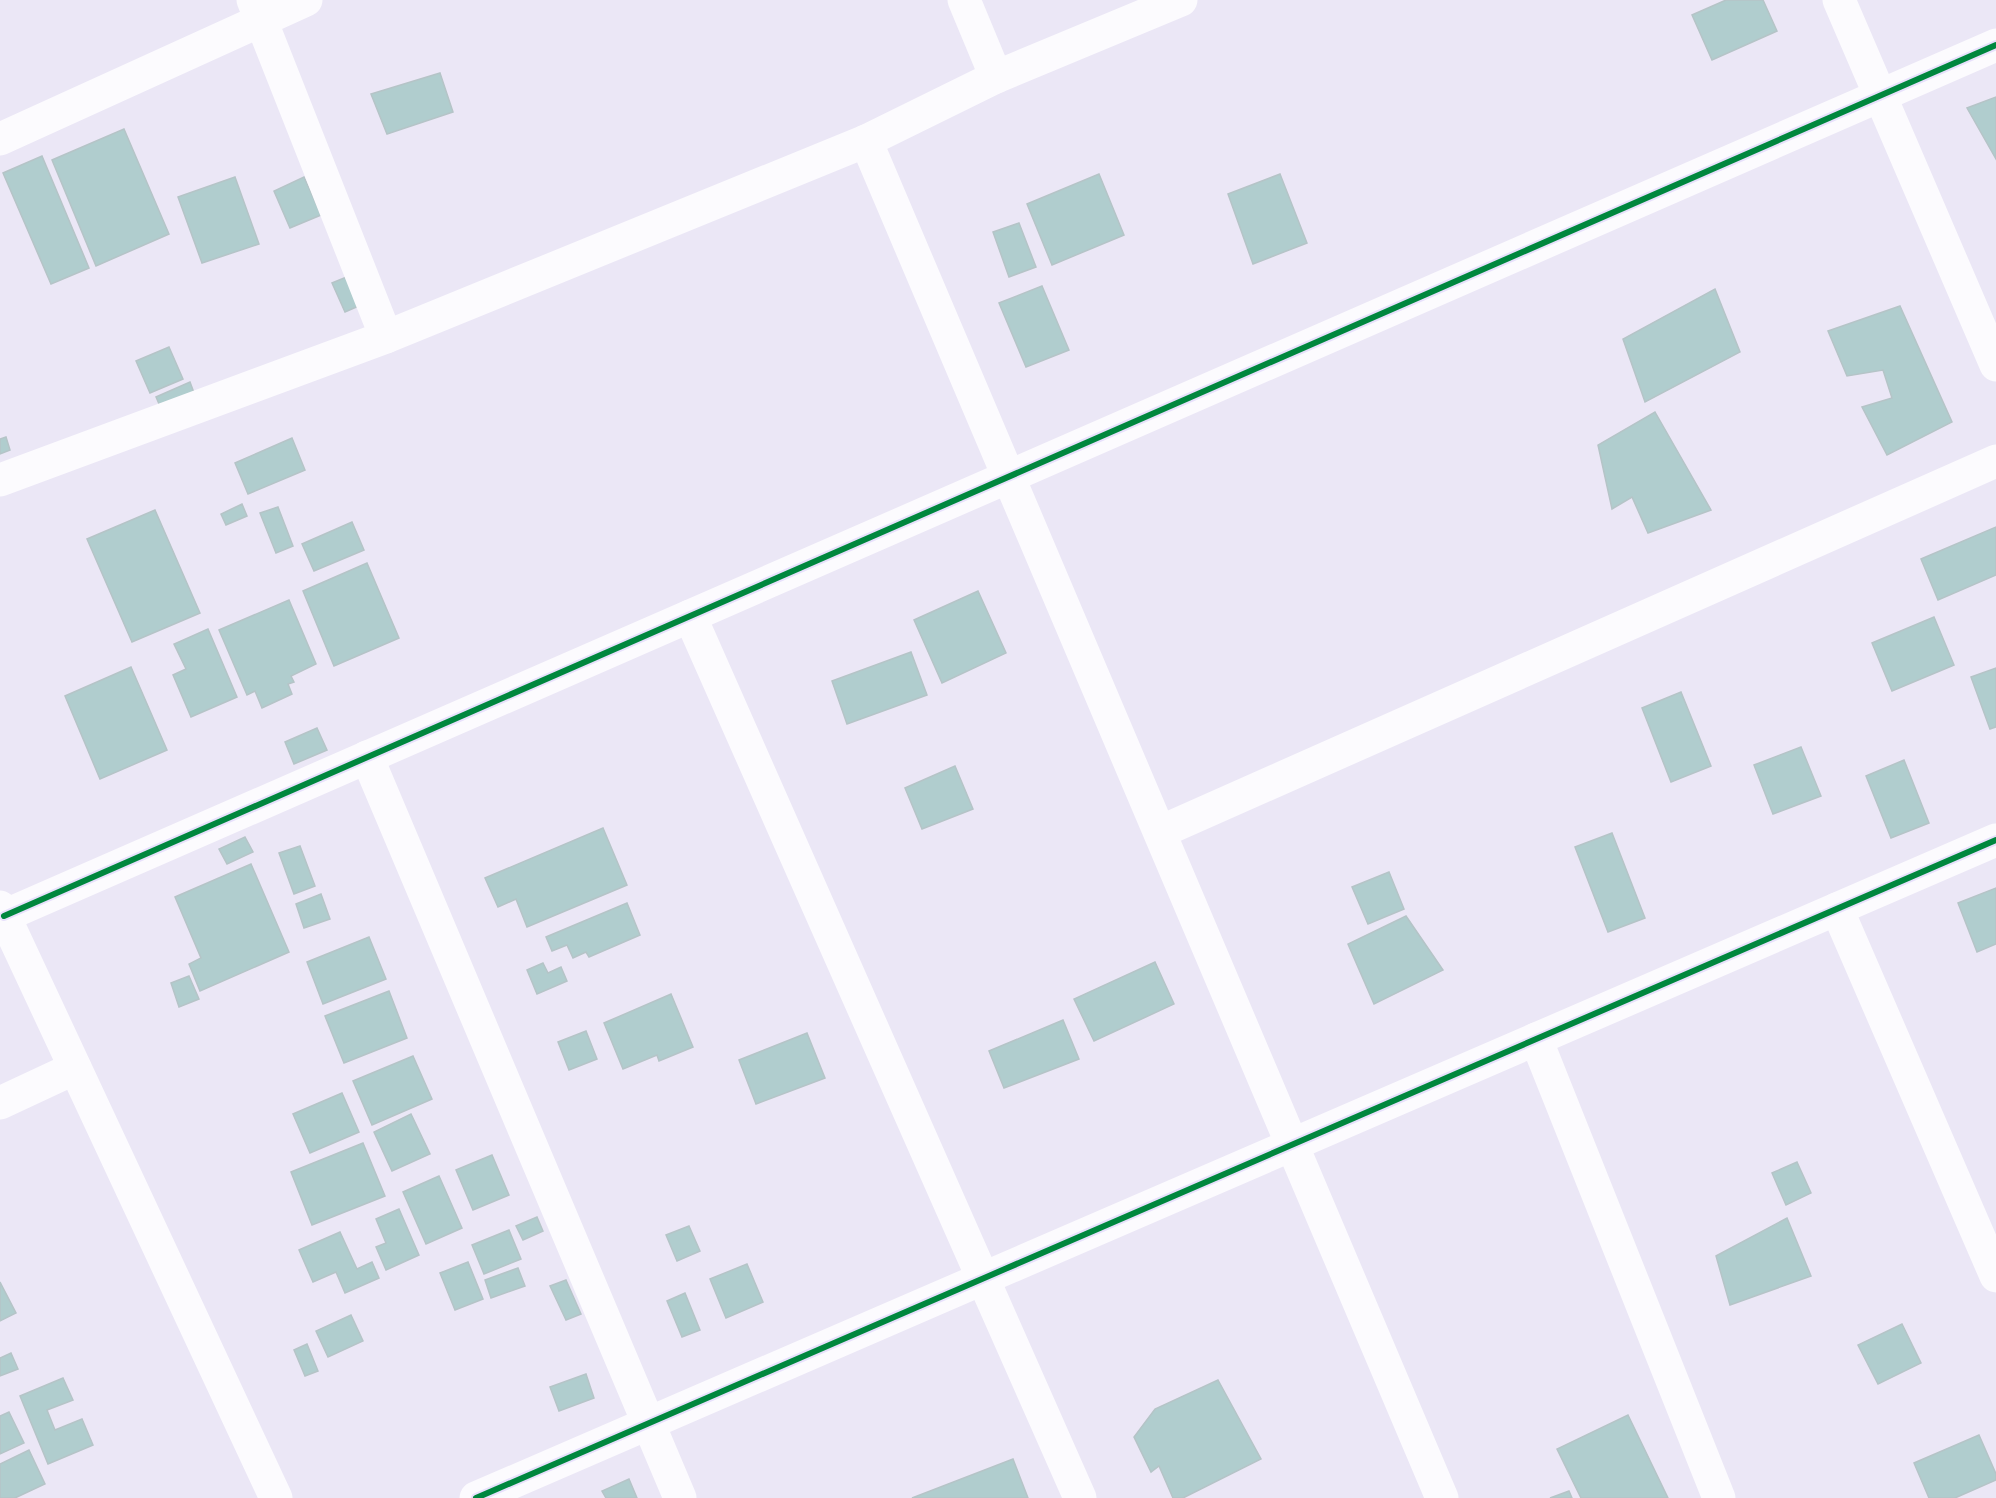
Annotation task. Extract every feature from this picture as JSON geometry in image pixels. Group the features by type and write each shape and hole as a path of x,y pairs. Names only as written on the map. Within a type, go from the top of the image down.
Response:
{"street":[{"path":"0,139 258,10 306,0"},
{"path":"964,0 996,77"},
{"path":"0,480 386,337 866,141 996,77 1181,0"},
{"path":"1839,0 1996,365"},
{"path":"258,10 386,337"},
{"path":"276,1498 2,911 367,757 1996,45"},
{"path":"866,141 1442,1498"},
{"path":"1160,832 1996,461"},
{"path":"690,616 1080,1498"},
{"path":"367,757 680,1498"},
{"path":"476,1498 1996,840"},
{"path":"1837,909 1996,1276"},
{"path":"1536,1039 1719,1498"},
{"path":"0,1103 75,1068"}],"building":[{"path":"1726,0 1763,0 1777,31 1712,60 1692,15"},
{"path":"440,73 453,112 387,134 371,94"},
{"path":"1996,97 1996,159 1967,108"},
{"path":"124,129 169,234 96,266 52,160"},
{"path":"42,156 89,268 51,284 3,173"},
{"path":"1099,174 1124,235 1052,265 1027,204"},
{"path":"1280,174 1307,243 1253,264 1228,194"},
{"path":"235,177 259,244 202,263 178,197"},
{"path":"304,177 321,215 290,228 274,191"},
{"path":"1019,223 1036,267 1009,277 993,232"},
{"path":"349,276 361,305 345,312 332,283"},
{"path":"1042,286 1069,350 1026,367 999,303"},
{"path":"1715,289 1740,352 1645,402 1623,339"},
{"path":"1900,306 1952,422 1887,455 1862,407 1892,398 1883,370 1847,376 1828,331"},
{"path":"169,347 183,379 150,393 136,361"},
{"path":"190,382 196,398 163,413 156,397"},
{"path":"1655,412 1711,510 1648,533 1632,497 1612,509 1598,445"},
{"path":"6,437 10,450 0,454 0,439"},
{"path":"292,438 305,470 248,494 235,463"},
{"path":"242,504 247,516 226,525 221,514"},
{"path":"278,507 293,546 276,553 260,513"},
{"path":"155,510 200,613 132,642 87,539"},
{"path":"352,522 364,550 314,571 302,544"},
{"path":"1996,527 1996,575 1938,600 1921,559"},
{"path":"367,563 399,638 334,666 303,591"},
{"path":"978,591 1006,653 942,683 914,620"},
{"path":"289,600 316,664 291,676 294,682 288,684 292,694 262,708 255,691 247,695 219,630"},
{"path":"1934,617 1954,665 1892,691 1872,643"},
{"path":"208,629 237,697 191,717 173,675 186,669 174,644"},
{"path":"911,652 927,695 847,724 832,681"},
{"path":"131,667 167,750 100,779 65,696"},
{"path":"1996,668 1996,727 1990,729 1971,677"},
{"path":"1681,692 1711,766 1671,782 1642,708"},
{"path":"317,728 327,750 294,764 285,742"},
{"path":"1801,747 1821,796 1773,814 1754,765"},
{"path":"1904,760 1929,823 1891,838 1866,776"},
{"path":"955,766 973,809 922,829 905,788"},
{"path":"603,828 627,885 527,927 516,899 498,907 485,878"},
{"path":"1612,833 1645,918 1608,932 1575,847"},
{"path":"245,837 253,852 227,864 219,849"},
{"path":"300,846 315,886 294,894 279,853"},
{"path":"251,864 289,952 200,991 189,964 201,958 175,897"},
{"path":"1389,872 1404,909 1368,924 1352,887"},
{"path":"1996,888 1996,944 1977,952 1958,903"},
{"path":"321,894 330,919 304,928 296,904"},
{"path":"627,903 640,935 589,957 586,952 573,958 567,945 552,951 546,937"},
{"path":"1406,916 1443,970 1374,1004 1348,944"},
{"path":"369,937 386,979 323,1004 307,962"},
{"path":"1155,962 1174,1004 1094,1041 1074,999"},
{"path":"543,963 548,973 561,967 567,981 537,994 527,970"},
{"path":"189,976 199,999 179,1007 171,983"},
{"path":"389,991 407,1038 344,1063 325,1016"},
{"path":"671,994 693,1047 659,1061 657,1055 623,1069 604,1023"},
{"path":"1063,1020 1079,1059 1004,1088 989,1051"},
{"path":"586,1031 597,1059 569,1070 558,1042"},
{"path":"807,1033 825,1078 756,1104 739,1060"},
{"path":"413,1056 432,1099 372,1125 353,1081"},
{"path":"342,1093 359,1132 310,1153 293,1114"},
{"path":"411,1114 430,1154 392,1171 374,1132"},
{"path":"363,1143 385,1196 312,1225 291,1172"},
{"path":"492,1155 509,1195 473,1210 456,1170"},
{"path":"1797,1162 1811,1193 1786,1205 1772,1173"},
{"path":"439,1176 462,1228 426,1244 403,1192"},
{"path":"399,1209 419,1255 386,1270 376,1247 386,1243 376,1219"},
{"path":"537,1217 543,1231 523,1240 516,1226"},
{"path":"1787,1218 1811,1276 1730,1305 1716,1256"},
{"path":"689,1226 700,1251 677,1261 666,1235"},
{"path":"509,1230 521,1259 484,1274 472,1245"},
{"path":"340,1232 357,1269 372,1262 379,1278 345,1293 336,1272 313,1282 299,1250"},
{"path":"468,1262 483,1299 455,1310 440,1273"},
{"path":"747,1264 763,1302 726,1318 710,1279"},
{"path":"518,1268 525,1286 491,1298 485,1280"},
{"path":"566,1280 581,1314 566,1320 550,1286"},
{"path":"0,1282 16,1313 0,1321"},
{"path":"685,1293 700,1330 682,1337 667,1301"},
{"path":"351,1315 363,1341 328,1357 316,1331"},
{"path":"1902,1324 1921,1363 1878,1384 1858,1345"},
{"path":"307,1344 318,1371 305,1376 294,1350"},
{"path":"11,1353 18,1369 0,1376 0,1358"},
{"path":"586,1374 594,1398 559,1411 550,1387"},
{"path":"63,1378 73,1400 47,1410 55,1430 82,1419 93,1445 48,1464 20,1396"},
{"path":"1218,1380 1261,1459 1183,1498 1173,1498 1159,1466 1151,1472 1134,1437 1155,1409"},
{"path":"9,1412 24,1443 0,1454 0,1416"},
{"path":"1628,1415 1668,1498 1581,1498 1557,1449"},
{"path":"1979,1435 1996,1474 1996,1480 1955,1498 1929,1498 1914,1463"},
{"path":"29,1450 45,1484 15,1498 0,1498 0,1464"},
{"path":"1013,1459 1028,1498 912,1498"},
{"path":"629,1479 637,1498 606,1498 602,1491"},
{"path":"1569,1491 1572,1498 1550,1498"}],"cycle path":[{"path":"4,916 1996,45"},
{"path":"476,1498 1996,840"}]}
